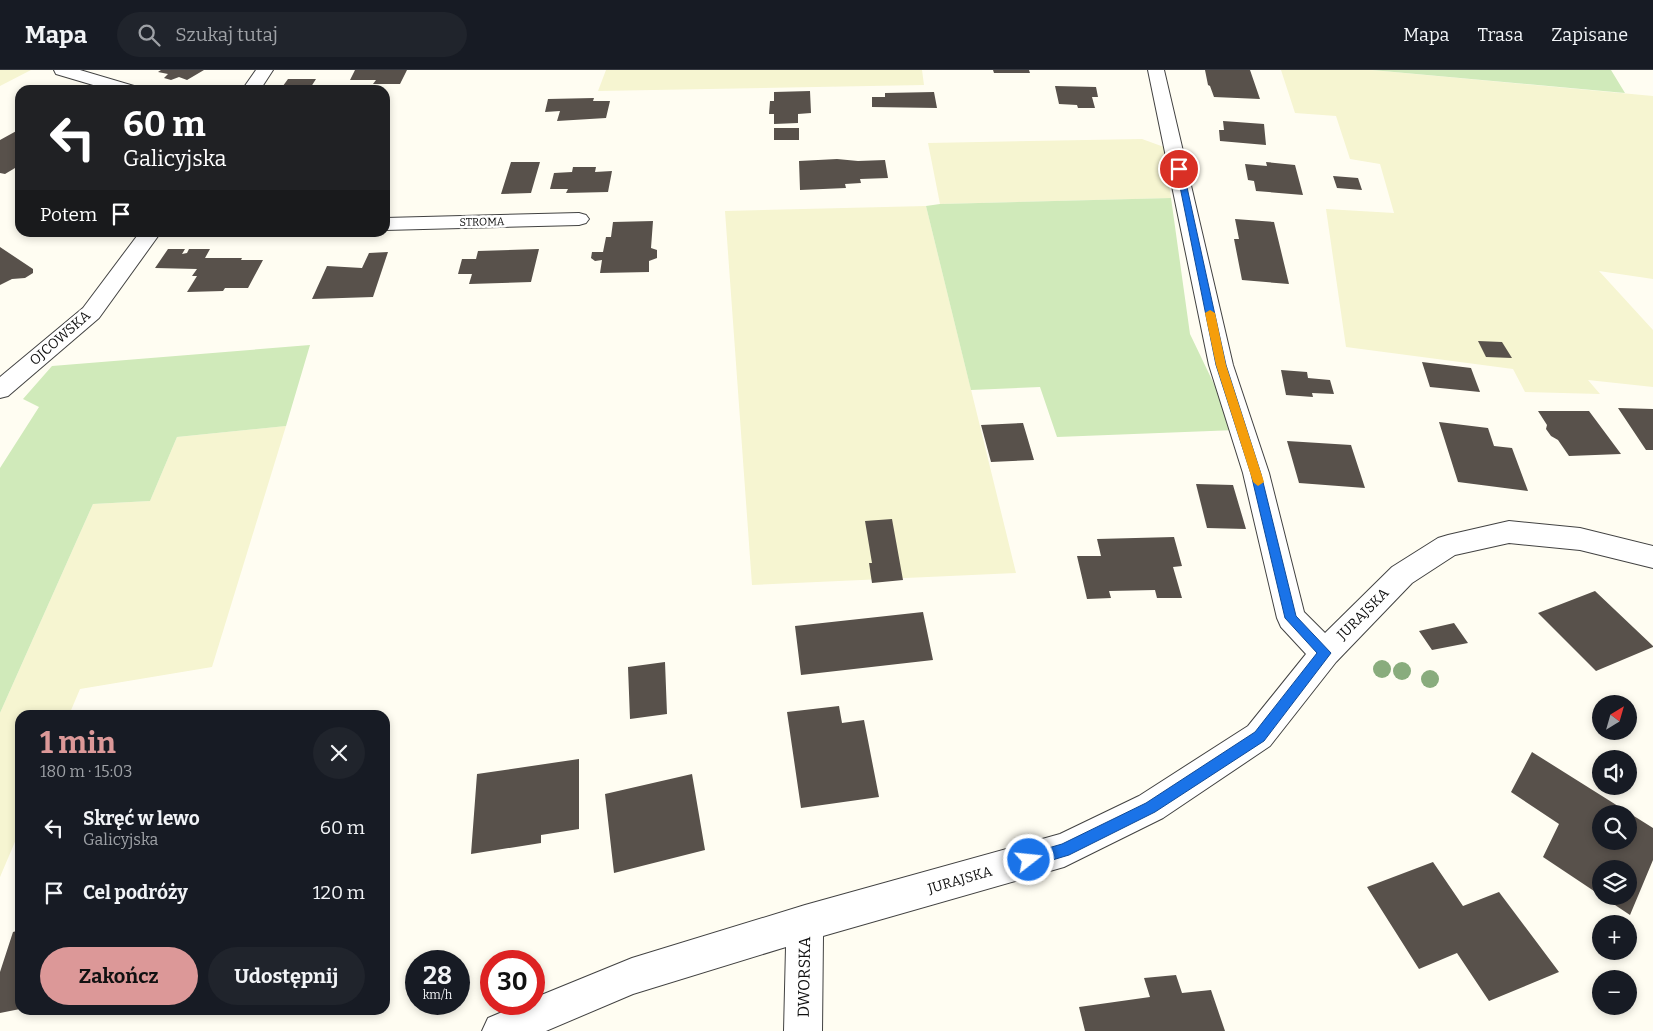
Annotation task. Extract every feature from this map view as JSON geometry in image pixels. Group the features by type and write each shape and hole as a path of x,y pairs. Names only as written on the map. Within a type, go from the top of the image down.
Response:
{"street":[{"path":"62,70 112,85"},
{"path":"254,85 265,70"},
{"path":"1156,70 1172,134 1221,365 1256,474 1290,618 1325,653"},
{"name":"STROMA","path":"390,224 579,219"},
{"name":"OJCOWSKA","path":"0,390 91,313 147,237"},
{"name":"JURAJSKA","path":"501,1031 632,976 805,923 1064,850 1150,807 1259,736 1325,653 1402,575 1448,546 1509,532 1580,539 1653,556"},
{"name":"DWORSKA","path":"804,1031 805,923"}],"green space":[{"path":"0,70 31,70 0,86"},
{"path":"606,70 922,70 924,85 598,91"},
{"path":"1281,70 1372,70 1653,96 1653,279 1599,271 1653,330 1653,387 1588,380 1600,394 1525,392 1513,369 1346,347 1326,209 1394,213 1380,164 1350,159 1336,116 1295,113"},
{"path":"1372,70 1611,70 1625,93"},
{"path":"1142,139 1164,147 1171,198 940,204 928,143"},
{"path":"1171,198 1190,334 1236,430 1057,437 1040,387 971,390 926,206 940,204"},
{"path":"926,206 1016,573 752,585 725,211"},
{"path":"310,345 286,426 177,437 150,501 93,504 0,713 0,468 39,407 23,399 52,366"},
{"path":"286,426 212,667 80,689 71,710 15,710 15,842 0,877 0,713 93,504 150,501 177,437"}],"building":[{"path":"161,70 204,70 187,80 179,77 171,80 164,78 168,74 158,72"},
{"path":"355,70 407,70 400,84 373,84 376,80 350,80"},
{"path":"993,70 1029,70 1030,73 994,73"},
{"path":"1205,70 1250,70 1260,99 1214,97 1208,85"},
{"path":"288,79 316,79 312,85 284,85"},
{"path":"1055,86 1096,87 1098,97 1092,97 1095,108 1078,108 1077,105 1059,104"},
{"path":"810,91 811,113 798,114 798,123 774,124 774,114 769,114 770,101 774,101 774,92"},
{"path":"934,92 937,108 872,107 872,97 885,97 885,93"},
{"path":"594,98 593,101 610,101 606,118 557,121 560,111 545,112 548,99"},
{"path":"1223,121 1264,124 1266,145 1220,141 1219,130 1224,130"},
{"path":"774,128 799,128 799,140 774,140"},
{"path":"15,132 15,168 5,174 0,173 0,140"},
{"path":"837,159 858,161 885,160 888,178 860,179 861,183 845,184 846,188 800,190 799,161"},
{"path":"511,162 540,162 531,193 501,194"},
{"path":"1266,162 1295,165 1303,195 1256,191 1254,181 1248,180 1245,164 1267,166"},
{"path":"573,167 596,167 595,172 612,171 608,192 566,193 568,189 550,189 554,173 572,172"},
{"path":"1333,176 1358,178 1362,190 1337,188"},
{"path":"1235,219 1274,222 1289,284 1242,280 1234,239 1239,239"},
{"path":"653,221 651,248 657,250 657,258 649,261 649,272 600,273 602,260 595,261 591,258 592,252 603,252 606,237 611,237 613,222"},
{"path":"0,247 33,269 33,273 25,278 12,279 0,285"},
{"path":"168,249 185,249 182,254 187,253 189,249 210,249 205,258 263,260 248,288 225,288 223,291 187,292 197,276 192,276 197,269 155,268"},
{"path":"539,249 531,282 469,284 472,274 458,274 462,259 476,259 478,251"},
{"path":"388,252 373,297 312,299 327,266 362,268 369,253"},
{"path":"1478,341 1502,342 1512,358 1486,357"},
{"path":"1422,362 1471,368 1480,392 1430,387"},
{"path":"1281,370 1307,372 1308,378 1330,380 1334,394 1312,393 1313,397 1286,395"},
{"path":"1618,408 1653,409 1653,450 1646,450"},
{"path":"1538,411 1589,411 1621,454 1569,456 1558,440 1551,436 1546,429 1547,425"},
{"path":"1439,422 1488,428 1494,446 1512,448 1528,491 1458,482"},
{"path":"1023,423 1034,460 991,462 981,425"},
{"path":"1287,441 1351,445 1365,488 1299,483"},
{"path":"1196,484 1233,485 1246,529 1207,528"},
{"path":"892,519 903,580 872,583 869,563 872,563 865,521"},
{"path":"1174,537 1182,566 1173,567 1182,598 1157,598 1155,590 1109,591 1111,598 1087,599 1077,556 1101,556 1097,539"},
{"path":"1595,591 1653,647 1596,671 1538,613"},
{"path":"923,612 933,660 801,675 795,626"},
{"path":"1454,623 1468,643 1432,650 1419,631"},
{"path":"665,662 667,714 630,719 628,667"},
{"path":"839,706 842,723 864,720 879,797 801,808 787,712"},
{"path":"1532,752 1592,790 1592,795 1600,795 1616,805 1592,805 1592,850 1637,850 1637,818 1653,828 1653,860 1637,898 1637,860 1592,860 1592,890 1543,857 1559,824 1511,792"},
{"path":"579,759 579,829 541,835 541,843 471,854 477,774"},
{"path":"692,774 705,850 614,873 605,794"},
{"path":"1433,862 1463,906 1499,892 1559,972 1489,1001 1457,953 1419,969 1367,887"},
{"path":"1615,905 1634,905 1630,915"},
{"path":"15,931 15,1010 0,1013 0,972 13,932"},
{"path":"1176,975 1182,993 1211,990 1225,1031 1085,1031 1079,1007 1150,997 1144,978"}],"slow traffic":[{"path":"1210,313 1221,365 1258,482"}],"route":[{"path":"1029,860 1064,850 1150,807 1259,736 1325,653 1290,618 1256,474 1221,365 1179,169"}]}
